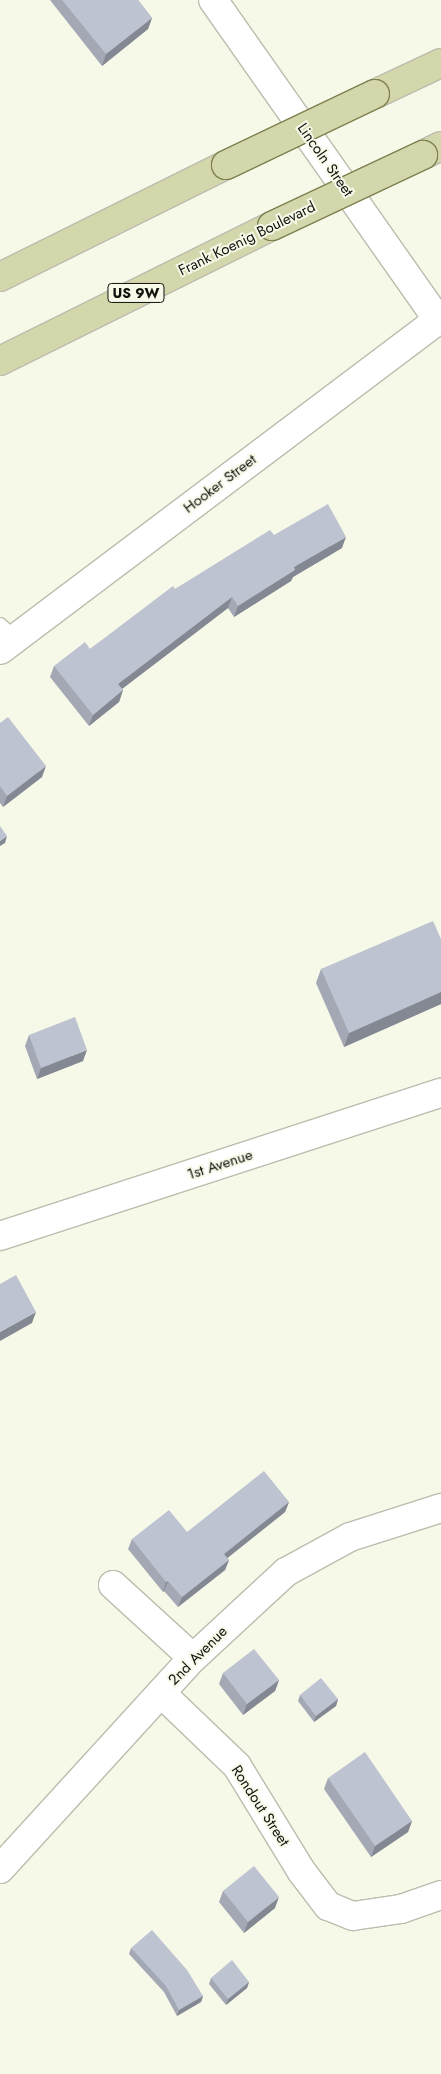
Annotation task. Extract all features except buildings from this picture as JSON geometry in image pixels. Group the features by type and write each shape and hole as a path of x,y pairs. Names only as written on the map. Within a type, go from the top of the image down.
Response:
{"main road":[{"path":"0,277 226,165 441,63"},
{"name":"Frank Koenig Boulevard","path":"0,361 272,226 432,150"}],"street":[{"name":"Lincoln Street","path":"213,0 439,319"},
{"name":"Hooker Street","path":"5,638 439,319"},
{"name":"1st Avenue","path":"0,1236 441,1093"},
{"name":"2nd Avenue","path":"0,1869 194,1658 286,1572 350,1537 441,1508"},
{"path":"113,1585 194,1658"},
{"name":"Rondout Street","path":"161,1693 237,1766 302,1872 328,1906 353,1916 401,1909 441,1895"}]}
